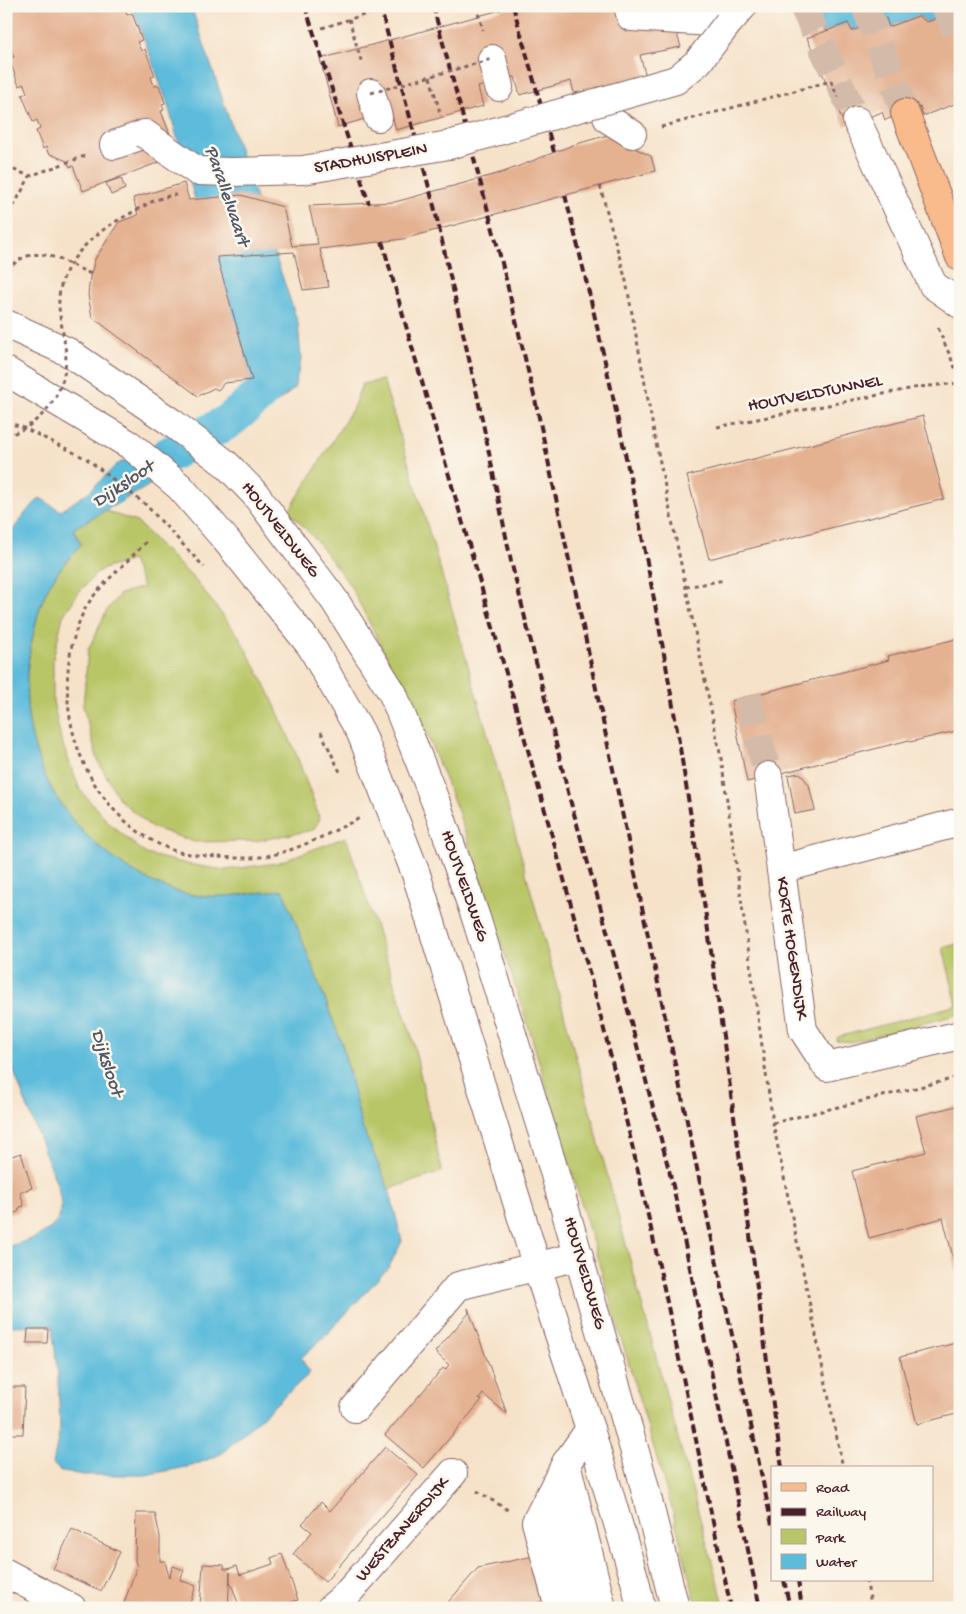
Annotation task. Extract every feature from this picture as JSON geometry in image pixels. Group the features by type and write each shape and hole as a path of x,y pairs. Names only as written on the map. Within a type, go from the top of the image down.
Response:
{"main road":[{"path":"905,114 960,257"}],"street":[{"name":"STADHUISPLEIN","path":"629,12 730,12"},
{"name":"STADHUISPLEIN","path":"114,145 145,134 197,171 231,172 303,170 449,145 676,80 698,62 730,12"},
{"path":"492,59 499,87"},
{"path":"602,101 608,119 632,134"},
{"path":"857,121 933,285 960,304"},
{"name":"HOUTVELDWEG","path":"6,324 68,352 171,422 226,464 255,494 335,601 393,694 436,802 476,918 548,1146 641,1473 675,1608"},
{"path":"6,371 130,445 180,487 226,540 311,646 361,733 416,874 537,1267 590,1429 635,1581 641,1608"},
{"name":"KORTE HOGENDIJK","path":"768,776 803,1030 827,1067 960,1035"},
{"path":"781,869 960,822"},
{"path":"355,1408 458,1286 579,1256"},
{"path":"558,1608 536,1522 566,1463 590,1429"},
{"path":"566,1463 558,1516 581,1608"},
{"path":"566,1463 602,1608"},
{"name":"WESTZANERDIJK","path":"331,1608 346,1595 453,1474"},
{"path":"6,1572 72,1608"}],"path":[{"path":"476,6 484,32"},
{"path":"322,28 376,11"},
{"path":"349,19 362,65"},
{"path":"374,105 430,77 492,59"},
{"path":"430,77 439,108"},
{"path":"632,134 710,116"},
{"path":"6,167 30,176 114,145"},
{"path":"6,220 30,176"},
{"path":"600,186 626,281 721,758 773,1123 843,1466"},
{"path":"6,436 19,432 42,416 58,396 66,364 59,295 65,272 82,247 104,228 130,214"},
{"path":"6,271 18,258 31,255 48,255 91,274"},
{"name":"HOUTVELDTUNNEL","path":"717,427 919,387 960,383"},
{"path":"6,423 20,426 87,459 145,504 206,569"},
{"path":"146,542 86,608 71,647 67,704 78,754 104,800 140,834 174,851 241,859 292,850 361,818"},
{"path":"686,587 725,580"},
{"path":"320,730 344,782"},
{"path":"357,809 364,826"},
{"path":"773,1123 960,1077"},
{"path":"480,1492 513,1513"},
{"path":"866,1582 872,1608"}],"green space":[{"path":"383,380 474,686 517,839 725,1608 697,1608 672,1509 532,1038 459,814 428,737 350,585 316,540 289,511 353,408 362,384"},
{"path":"103,510 137,522 196,581 238,635 268,690 295,751 320,819 313,830 256,841 194,842 151,827 119,799 98,761 83,706 88,650 107,610 120,594 143,587 132,560 100,570 79,592 63,616 53,659 53,701 61,740 80,790 111,825 146,854 187,864 225,870 277,863 346,837 412,1037 442,1172 389,1189 362,1127 342,1044 283,890 233,896 203,896 177,892 152,882 118,862 85,834 65,811 50,785 38,759 30,730 27,701 27,671 32,640 41,606 52,580 81,544 73,529"},
{"path":"960,943 960,1014 852,1042 836,1041 838,1037 957,1005 943,948"}],"water":[{"name":"Parallelvaart","path":"132,6 191,6 298,323 301,360 294,389 254,420 251,417 223,434 213,417 251,394 167,102"},
{"path":"814,6 960,6 960,10 927,22 918,16 889,27 886,18 852,31 848,23 821,33 809,8"},
{"path":"188,427 207,447 143,489 73,529 81,544 52,580 41,605 32,640 27,671 27,701 30,730 38,759 65,811 85,834 129,869 152,882 177,892 203,896 283,890 342,1044 362,1127 389,1189 402,1241 389,1267 328,1333 301,1358 310,1373 221,1454 192,1466 145,1475 84,1475 62,1472 53,1464 60,1429 58,1376 52,1325 6,1326 6,1247 32,1239 49,1230 59,1216 61,1207 58,1187 6,1051 6,540 27,511 40,498 61,511 90,491 116,465"}],"building":[{"path":"6,6 124,6 127,15 132,13 142,40 137,42 141,51 145,49 155,76 151,77 154,86 159,85 165,103 162,104 164,110 161,111 178,155 83,191 73,166 70,167 67,161 48,153 46,147 43,149 36,131 40,129 37,120 33,122 22,95 27,93 24,84 19,86 9,59 14,57 10,48 6,50"},
{"path":"515,6 668,6 681,47 640,55 647,81 574,93 571,81 520,95 515,77 478,87 483,106 396,130 391,111 338,127 320,59"},
{"path":"960,10 960,109 957,103 923,116 920,107 885,120 882,112 845,126 807,38 848,23 852,31 886,18 889,27 918,16 927,22"},
{"path":"608,135 651,156 655,171 403,239 320,249 329,287 303,290 294,252 217,257 252,380 224,383 218,390 214,388 198,396 92,317 88,295 95,259 119,222 138,215 133,198 184,183 189,200 241,195 283,207 292,246 318,244 309,206 395,202 504,172 573,145"},
{"path":"121,178 125,189 111,195 106,183"},
{"path":"923,416 944,499 709,559 687,476"},
{"path":"960,638 960,730 910,742 909,740 747,782 731,701 889,660 888,656"},
{"path":"800,773 809,785 815,810 795,814 788,775"},
{"path":"960,1105 959,1281 943,1218 869,1238 852,1171 926,1152 916,1116"},
{"path":"21,1153 32,1188 20,1192 24,1206 20,1207 18,1212 8,1215 6,1158"},
{"path":"468,1308 507,1414 483,1394 479,1399 482,1400 424,1468 385,1435 443,1368 445,1370 449,1365 435,1352 469,1313"},
{"path":"28,1329 48,1329 47,1343 27,1343"},
{"path":"960,1342 960,1413 917,1424 900,1357"},
{"path":"6,1387 25,1387 23,1434 6,1434"},
{"path":"385,1447 418,1475 325,1582 293,1554 312,1532 302,1524 321,1502 330,1511"},
{"path":"136,1513 155,1513 160,1537 160,1561 165,1561 169,1578 173,1566 184,1570 180,1580 196,1586 188,1608 137,1608 124,1603 137,1566 135,1561"},
{"path":"72,1529 120,1552 101,1591 53,1569"},
{"path":"282,1554 298,1600 276,1608 240,1608 230,1581 230,1572 228,1608 200,1608 203,1564 224,1565 224,1569 237,1566 240,1575 273,1564 271,1558"},
{"path":"534,1556 546,1600 521,1608 443,1608 478,1568"}],"waterway":[{"name":"Dijksloot","path":"166,456 229,421 259,396"}],"tunnel":[{"path":"803,6 857,121"},
{"path":"865,6 905,113"},
{"path":"945,6 960,39"},
{"path":"748,696 768,776"}],"railway":[{"path":"305,6 369,204"},
{"path":"380,6 434,206 477,394 511,561 569,796 613,952 673,1186 760,1608"},
{"path":"433,6 502,263 537,408 771,1520"},
{"path":"513,6 554,152"},
{"path":"565,195 594,313 645,551 684,770 714,969 782,1466"},
{"path":"382,241 536,777 606,1038 645,1200 731,1608"},
{"path":"784,1582 790,1608"},
{"path":"798,1582 802,1608"}]}
